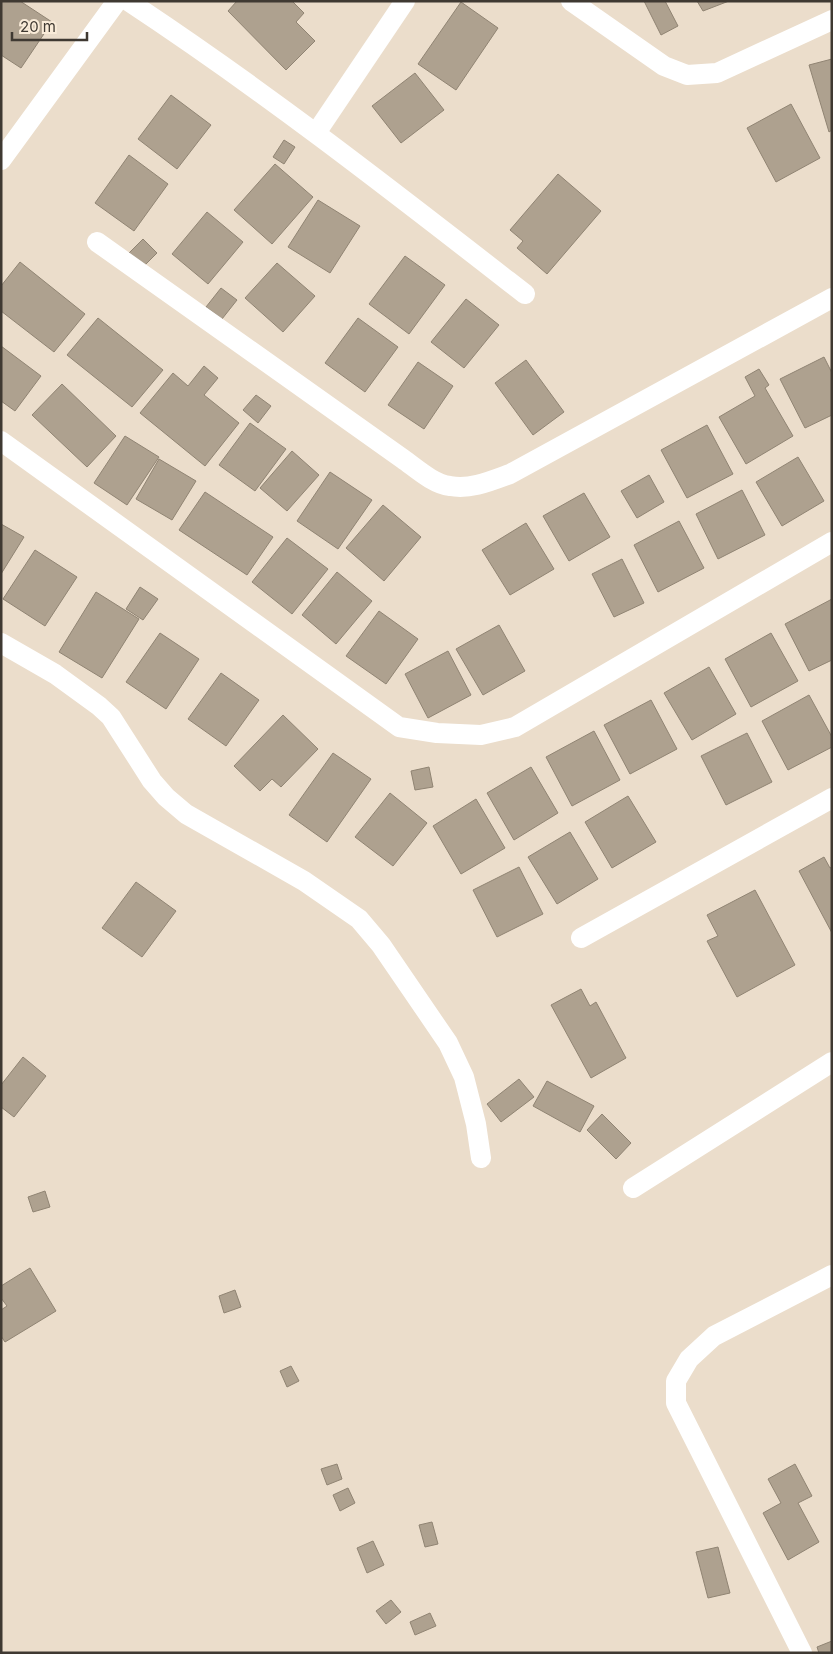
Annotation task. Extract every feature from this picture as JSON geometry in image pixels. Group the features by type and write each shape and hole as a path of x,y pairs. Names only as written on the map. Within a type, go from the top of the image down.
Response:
{"street":[{"path":"1,160 117,1"},
{"path":"128,1 199,48 316,133 526,294"},
{"path":"316,133 404,1"},
{"path":"571,1 664,66 687,75 716,73 832,20"},
{"path":"97,242 403,459 432,479 449,486 475,486 510,474 832,298"},
{"path":"1,441 399,728 437,733 481,735 515,727 832,542"},
{"path":"1,643 55,674 111,717 152,781 166,797 186,814 304,881 359,919 381,945 448,1043 464,1077 476,1124 481,1158"},
{"path":"581,938 832,798"},
{"path":"633,1188 832,1062"},
{"path":"802,1653 676,1402 676,1381 690,1359 714,1336 832,1275"}],"building":[{"path":"1,1 20,1 52,22 21,68 1,55"},
{"path":"237,1 292,1 304,13 296,22 315,41 286,70 228,11"},
{"path":"644,1 665,1 678,26 661,35"},
{"path":"697,1 729,1 703,11"},
{"path":"461,2 498,28 456,90 418,64"},
{"path":"832,59 832,130 829,132 809,65"},
{"path":"415,73 444,110 401,143 372,106"},
{"path":"171,95 211,125 177,169 138,139"},
{"path":"791,104 820,158 776,182 747,128"},
{"path":"284,140 295,147 284,164 273,157"},
{"path":"129,155 168,184 134,231 95,203"},
{"path":"275,164 313,197 272,244 234,210"},
{"path":"558,174 601,211 547,274 517,248 523,241 510,230"},
{"path":"318,200 360,226 330,273 288,247"},
{"path":"207,212 243,242 208,284 172,254"},
{"path":"143,239 157,253 142,268 128,254"},
{"path":"405,256 445,285 409,334 369,304"},
{"path":"20,262 85,314 54,352 1,311 1,286"},
{"path":"277,263 315,296 283,332 245,298"},
{"path":"221,288 237,300 222,319 206,307"},
{"path":"466,299 499,325 464,368 431,342"},
{"path":"98,318 163,370 132,407 67,355"},
{"path":"358,318 398,347 365,392 325,363"},
{"path":"1,346 41,376 15,411 1,401"},
{"path":"824,357 832,373 832,415 805,428 780,379"},
{"path":"526,360 564,412 533,435 495,383"},
{"path":"418,362 453,386 424,429 388,405"},
{"path":"204,366 218,378 204,395 239,423 205,466 140,413 173,373 188,386"},
{"path":"759,369 769,385 765,388 793,436 746,464 719,417 755,396 745,377"},
{"path":"62,384 116,436 87,467 32,415"},
{"path":"256,395 271,406 258,423 243,410"},
{"path":"250,423 286,449 255,491 219,465"},
{"path":"707,425 733,474 687,498 661,450"},
{"path":"125,436 159,457 127,505 94,483"},
{"path":"292,451 319,475 287,511 260,488"},
{"path":"798,457 824,501 782,526 756,482"},
{"path":"159,459 196,481 172,520 136,499"},
{"path":"330,472 372,500 338,549 297,521"},
{"path":"649,475 664,502 637,518 621,491"},
{"path":"742,490 765,535 718,559 696,514"},
{"path":"205,492 273,537 247,575 179,530"},
{"path":"584,493 610,537 569,561 543,516"},
{"path":"383,505 421,537 384,581 346,548"},
{"path":"679,521 704,568 658,592 634,545"},
{"path":"526,523 554,569 510,595 482,550"},
{"path":"1,524 24,537 1,574"},
{"path":"287,538 328,569 292,614 252,582"},
{"path":"35,550 77,577 45,626 3,599"},
{"path":"622,559 644,603 614,617 592,574"},
{"path":"337,572 372,601 336,644 302,615"},
{"path":"140,587 158,599 143,620 126,609"},
{"path":"96,592 139,619 102,678 59,652"},
{"path":"832,599 832,660 809,671 785,624"},
{"path":"379,611 418,639 386,684 346,656"},
{"path":"499,625 525,671 483,695 456,649"},
{"path":"160,633 199,659 166,709 126,682"},
{"path":"771,633 798,681 751,707 725,659"},
{"path":"448,651 471,695 428,718 405,674"},
{"path":"709,667 736,714 692,740 664,693"},
{"path":"221,673 259,700 226,746 188,719"},
{"path":"809,695 832,737 832,747 788,770 762,721"},
{"path":"651,700 677,749 630,774 604,725"},
{"path":"283,715 318,749 281,787 272,779 260,791 234,766"},
{"path":"594,731 620,780 572,806 546,757"},
{"path":"747,733 772,782 726,805 701,756"},
{"path":"333,753 371,779 327,842 289,815"},
{"path":"429,767 433,787 415,790 411,771"},
{"path":"531,767 558,813 514,840 487,793"},
{"path":"390,793 427,823 393,866 355,837"},
{"path":"628,796 656,842 612,868 585,822"},
{"path":"476,799 505,848 461,874 433,826"},
{"path":"570,832 598,879 557,904 528,857"},
{"path":"824,857 830,868 832,867 832,933 799,871"},
{"path":"519,867 543,914 497,937 473,890"},
{"path":"136,882 176,911 142,957 102,928"},
{"path":"755,890 795,965 737,997 707,941 718,936 707,915"},
{"path":"581,989 590,1006 596,1002 626,1058 591,1078 551,1005"},
{"path":"23,1057 46,1076 14,1117 1,1107 1,1085"},
{"path":"519,1079 534,1097 501,1122 487,1104"},
{"path":"547,1081 594,1106 580,1132 533,1106"},
{"path":"602,1114 631,1143 616,1159 587,1130"},
{"path":"45,1191 50,1207 33,1212 28,1197"},
{"path":"30,1268 56,1311 5,1342 1,1336 1,1310 7,1306 1,1298 1,1286"},
{"path":"235,1290 241,1307 224,1313 219,1296"},
{"path":"291,1366 299,1381 287,1387 280,1371"},
{"path":"337,1464 342,1479 327,1485 321,1469"},
{"path":"795,1464 812,1496 798,1503 819,1542 788,1560 763,1513 781,1503 768,1479"},
{"path":"348,1488 355,1503 340,1511 333,1495"},
{"path":"432,1522 438,1544 425,1547 419,1525"},
{"path":"373,1541 384,1565 367,1573 357,1548"},
{"path":"718,1547 730,1593 708,1598 696,1552"},
{"path":"391,1600 401,1612 386,1624 376,1611"},
{"path":"430,1613 436,1626 415,1635 410,1622"},
{"path":"832,1641 832,1653 819,1653 817,1647"}]}
